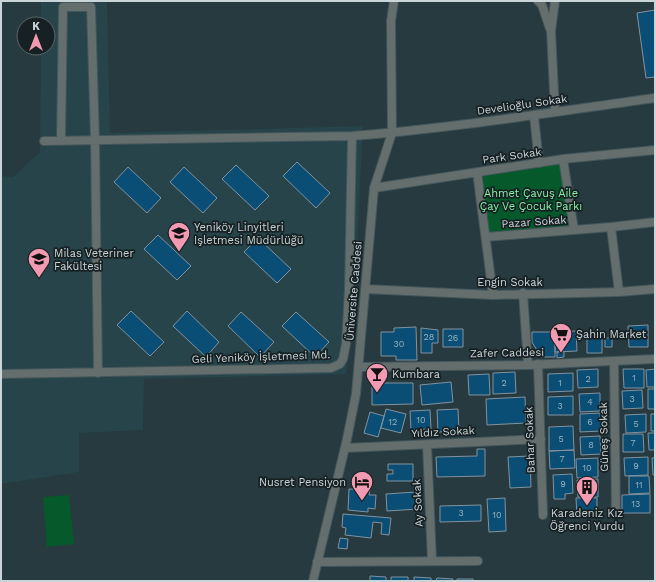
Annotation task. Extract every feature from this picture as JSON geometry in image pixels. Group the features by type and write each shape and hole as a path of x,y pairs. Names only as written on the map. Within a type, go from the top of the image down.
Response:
{"street":[{"name":"Üniversite Caddesi","path":"313,581 345,448 356,394 374,188 392,133 391,21 394,1"},
{"path":"538,1 542,5 551,31"},
{"path":"555,1 551,31 555,112"},
{"path":"60,140 63,7 91,7 95,140 98,373"},
{"name":"Develioğlu Sokak","path":"392,133 534,116 655,98"},
{"path":"534,116 539,163"},
{"path":"44,141 352,136 392,133"},
{"name":"Geli Yeniköy İşletmesi Md.","path":"1,374 331,368 340,364 343,359 346,344 349,289 352,136"},
{"name":"Park Sokak","path":"374,188 563,159 655,150"},
{"path":"563,159 574,230"},
{"path":"477,172 493,295"},
{"name":"Pazar Sokak","path":"486,237 655,222"},
{"path":"611,227 619,292"},
{"name":"Engin Sokak","path":"365,289 493,295 523,293 619,292 655,289"},
{"path":"523,293 528,365"},
{"name":"Zafer Caddesi","path":"359,366 528,365 655,360"},
{"name":"Güneş Sokak","path":"614,361 616,513"},
{"name":"Bahar Sokak","path":"538,364 542,439 543,515"},
{"name":"Yıldız Sokak","path":"345,448 542,439"},
{"name":"Ay Sokak","path":"426,444 432,561"},
{"path":"317,562 478,561"}],"shaded area":[{"name":"Yeniköy Linyitleri Işletmesi Müdürlüğü","path":"41,1 107,1 110,133 363,126 353,329 346,374 144,379 143,430 79,433 79,472 1,484 1,176 13,177 40,152 41,56 56,56 56,16 41,16"}],"green space":[{"name":"Ahmet Çavuş Aile Çay Ve Çocuk Parkı","path":"563,159 574,230 486,237 477,172"},
{"path":"69,495 74,544 47,547 43,497"}],"building":[{"path":"655,10 655,77 646,78 637,13"},
{"path":"297,162 330,193 316,208 283,176"},
{"path":"236,165 269,196 255,210 222,179"},
{"path":"128,167 161,198 147,213 114,182"},
{"path":"184,167 217,198 203,213 170,182"},
{"path":"158,235 191,266 177,280 144,249"},
{"path":"258,238 291,269 277,283 244,252"},
{"path":"131,311 164,342 150,356 117,325"},
{"path":"187,311 219,342 206,357 173,326"},
{"path":"241,312 274,342 260,357 228,326"},
{"path":"296,312 329,342 315,357 282,326"},
{"path":"648,325 648,347 629,347 628,326"},
{"path":"416,327 417,360 396,360 396,356 381,356 381,332 394,332 394,328"},
{"path":"421,328 438,330 438,343 432,343 432,353 421,353"},
{"path":"443,329 463,329 463,347 443,347"},
{"path":"576,331 577,351 555,352 555,332"},
{"path":"602,331 602,353 587,353 587,332"},
{"path":"532,332 555,332 555,357 541,357 532,342"},
{"path":"605,338 612,338 612,347 605,347"},
{"name":"Şahin Market","path":"564,351 564,357 557,358 557,352"},
{"path":"598,369 598,387 578,388 577,370"},
{"path":"623,369 644,369 644,388 624,388"},
{"path":"655,369 655,387 647,387 646,370"},
{"path":"515,372 516,393 493,394 493,373"},
{"path":"573,373 573,391 548,392 548,374"},
{"path":"489,374 490,395 469,395 468,375"},
{"path":"372,380 382,380 382,383 413,383 413,404 372,405"},
{"path":"451,382 453,402 422,405 420,385"},
{"path":"648,389 655,389 655,409 648,409"},
{"path":"642,390 643,408 623,409 622,391"},
{"path":"600,393 600,411 580,412 579,394"},
{"path":"573,396 573,415 548,415 548,397"},
{"path":"525,397 526,423 487,425 486,399"},
{"path":"386,409 406,414 401,433 381,428"},
{"path":"458,409 459,431 438,432 437,410"},
{"path":"430,410 431,429 411,430 410,411"},
{"path":"370,412 384,416 378,437 364,433"},
{"path":"600,413 601,431 580,432 580,414"},
{"path":"646,414 646,432 626,433 625,415"},
{"path":"651,414 655,414 655,431 651,431"},
{"path":"573,426 574,450 549,451 549,427"},
{"path":"648,433 655,433 655,450 649,450"},
{"path":"623,434 643,434 644,452 623,452"},
{"path":"600,436 601,454 581,455 580,437"},
{"path":"477,449 485,449 485,476 437,477 436,457 477,456"},
{"path":"574,450 575,468 550,469 549,451"},
{"path":"530,456 531,487 510,488 508,457"},
{"path":"648,457 648,475 625,476 624,458"},
{"path":"598,458 598,477 577,478 576,459"},
{"path":"652,458 655,458 655,475 653,475"},
{"path":"388,464 413,464 413,481 387,481 387,474 393,474 393,470 388,470"},
{"path":"572,474 573,493 565,494 565,499 554,499 553,475"},
{"path":"629,476 649,476 650,493 629,494"},
{"path":"598,479 598,497 578,497 577,480"},
{"name":"Nusret Pensiyon","path":"349,489 370,490 369,495 376,495 375,509 368,508 368,512 348,510"},
{"path":"416,492 418,509 387,511 386,494"},
{"path":"650,494 650,513 622,513 622,495"},
{"path":"505,498 506,531 489,532 487,499"},
{"name":"Karadeniz Kız Öğrenci Yurdu","path":"576,498 597,498 597,516 577,516"},
{"path":"481,505 481,521 440,522 440,506"},
{"path":"343,514 391,518 389,535 381,534 382,523 373,522 371,538 345,535 346,528 342,527"},
{"path":"340,538 348,539 347,549 338,548"},
{"path":"370,576 386,577 386,581 370,581"},
{"path":"391,577 408,577 408,581 391,581"},
{"path":"414,577 431,578 431,581 414,581"},
{"path":"437,578 453,579 452,581 436,581"},
{"path":"457,579 473,579 473,581 457,581"}],"place":[{"name":"Yeniköy Linyitleri Işletmesi Müdürlüğü","path":"179,252"},
{"name":"Milas Veteriner Fakültesi","path":"39,278"},
{"name":"Şahin Market","path":"561,354"},
{"name":"Kumbara","path":"377,394"},
{"name":"Nusret Pensiyon","path":"362,502"},
{"name":"Karadeniz Kız Öğrenci Yurdu","path":"587,506"}]}
